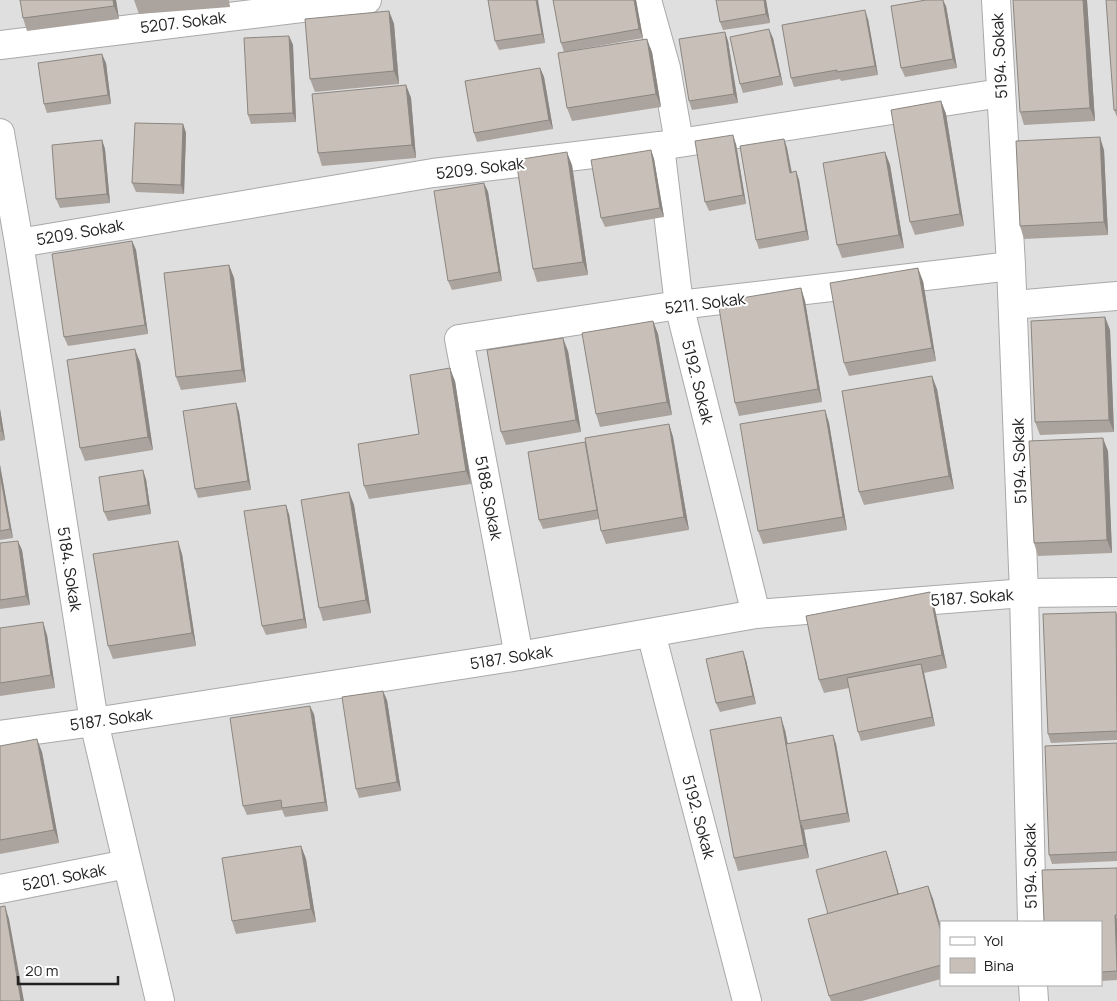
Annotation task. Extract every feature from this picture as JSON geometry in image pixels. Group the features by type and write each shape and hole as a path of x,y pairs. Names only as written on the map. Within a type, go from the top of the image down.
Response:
{"street":[{"name":"5207. Sokak","path":"0,45 366,0"},
{"name":"5192. Sokak","path":"647,0 666,68 679,305 756,614"},
{"name":"5194. Sokak","path":"996,0 1011,266 1024,594 1032,921"},
{"name":"5209. Sokak","path":"20,243 432,173 670,144 1001,93"},
{"name":"5184. Sokak","path":"0,134 20,243 94,722 160,1001"},
{"name":"5211. Sokak","path":"459,339 679,305 1011,266"},
{"path":"1012,305 1117,296"},
{"name":"5188. Sokak","path":"459,339 519,656"},
{"name":"5187. Sokak","path":"0,735 519,656 756,614 1024,594 1117,592"},
{"name":"5192. Sokak","path":"651,633 747,1001"},
{"name":"5201. Sokak","path":"0,889 127,864"},
{"path":"1033,986 1034,1001"}],"shaded area":[{"path":"0,0 1117,0 1117,1001 0,1001"}],"building":[{"path":"20,0 113,0 114,6 23,18"},
{"path":"488,0 536,0 542,34 495,41"},
{"path":"553,0 634,0 639,29 561,43"},
{"path":"716,0 764,0 766,14 720,22"},
{"path":"926,0 943,0 953,59 901,68 891,6"},
{"path":"1013,0 1083,0 1090,108 1020,112"},
{"path":"1106,0 1117,0 1117,110 1114,110"},
{"path":"865,10 875,66 791,78 782,25"},
{"path":"389,11 394,71 310,79 305,19"},
{"path":"769,29 780,76 740,84 730,37"},
{"path":"725,32 734,94 689,101 679,39"},
{"path":"289,36 293,113 248,115 244,38"},
{"path":"647,39 656,94 567,108 558,53"},
{"path":"102,54 108,95 44,104 38,63"},
{"path":"540,68 549,120 474,133 465,81"},
{"path":"406,85 412,145 318,153 312,94"},
{"path":"941,101 960,214 910,222 891,110"},
{"path":"135,123 183,124 181,185 132,183"},
{"path":"733,135 743,195 705,202 695,141"},
{"path":"1100,137 1104,222 1020,226 1016,141"},
{"path":"784,139 790,173 796,171 806,231 756,240 740,146"},
{"path":"102,140 107,194 56,199 52,145"},
{"path":"651,150 660,208 601,218 591,160"},
{"path":"567,152 583,262 533,269 516,160"},
{"path":"885,152 899,235 837,245 823,163"},
{"path":"484,183 499,272 448,281 434,191"},
{"path":"132,241 145,325 64,337 52,254"},
{"path":"229,265 242,370 176,377 164,273"},
{"path":"918,268 932,348 844,363 830,283"},
{"path":"801,288 818,389 735,403 718,302"},
{"path":"1105,317 1109,420 1035,422 1031,321"},
{"path":"653,321 667,402 596,414 582,333"},
{"path":"563,338 576,420 501,432 487,350"},
{"path":"135,349 148,437 80,448 67,360"},
{"path":"450,368 466,471 364,486 358,444 419,434 410,375"},
{"path":"932,376 949,476 859,492 842,391"},
{"path":"236,403 248,481 195,489 183,411"},
{"path":"825,410 843,517 758,531 740,424"},
{"path":"669,424 684,517 601,531 585,438"},
{"path":"1103,438 1107,540 1034,543 1029,441"},
{"path":"585,442 597,510 539,520 528,452"},
{"path":"143,470 148,505 104,512 99,477"},
{"path":"0,474 10,529 0,531"},
{"path":"349,492 366,600 319,608 301,500"},
{"path":"286,505 304,619 262,626 244,511"},
{"path":"18,541 26,596 0,600 0,543"},
{"path":"178,541 192,633 108,646 93,554"},
{"path":"930,592 942,655 819,680 806,616"},
{"path":"1116,612 1117,731 1048,734 1043,614"},
{"path":"43,622 51,675 0,683 0,628"},
{"path":"743,651 753,696 716,703 706,659"},
{"path":"921,664 932,717 858,732 847,678"},
{"path":"383,691 397,782 356,789 342,697"},
{"path":"310,706 325,802 282,808 281,800 243,806 230,718"},
{"path":"781,717 804,845 734,858 710,730"},
{"path":"833,735 847,813 800,821 786,744"},
{"path":"37,739 54,830 0,840 0,746"},
{"path":"1117,743 1117,852 1049,855 1045,746"},
{"path":"301,846 311,909 232,921 222,858"},
{"path":"886,851 898,894 828,914 816,870"},
{"path":"1117,868 1117,915 1115,915 1117,971 1102,972 1102,921 1044,921 1042,870"},
{"path":"928,886 940,928 940,965 829,996 808,919"},
{"path":"5,906 21,1001 0,1001 0,907"}]}
